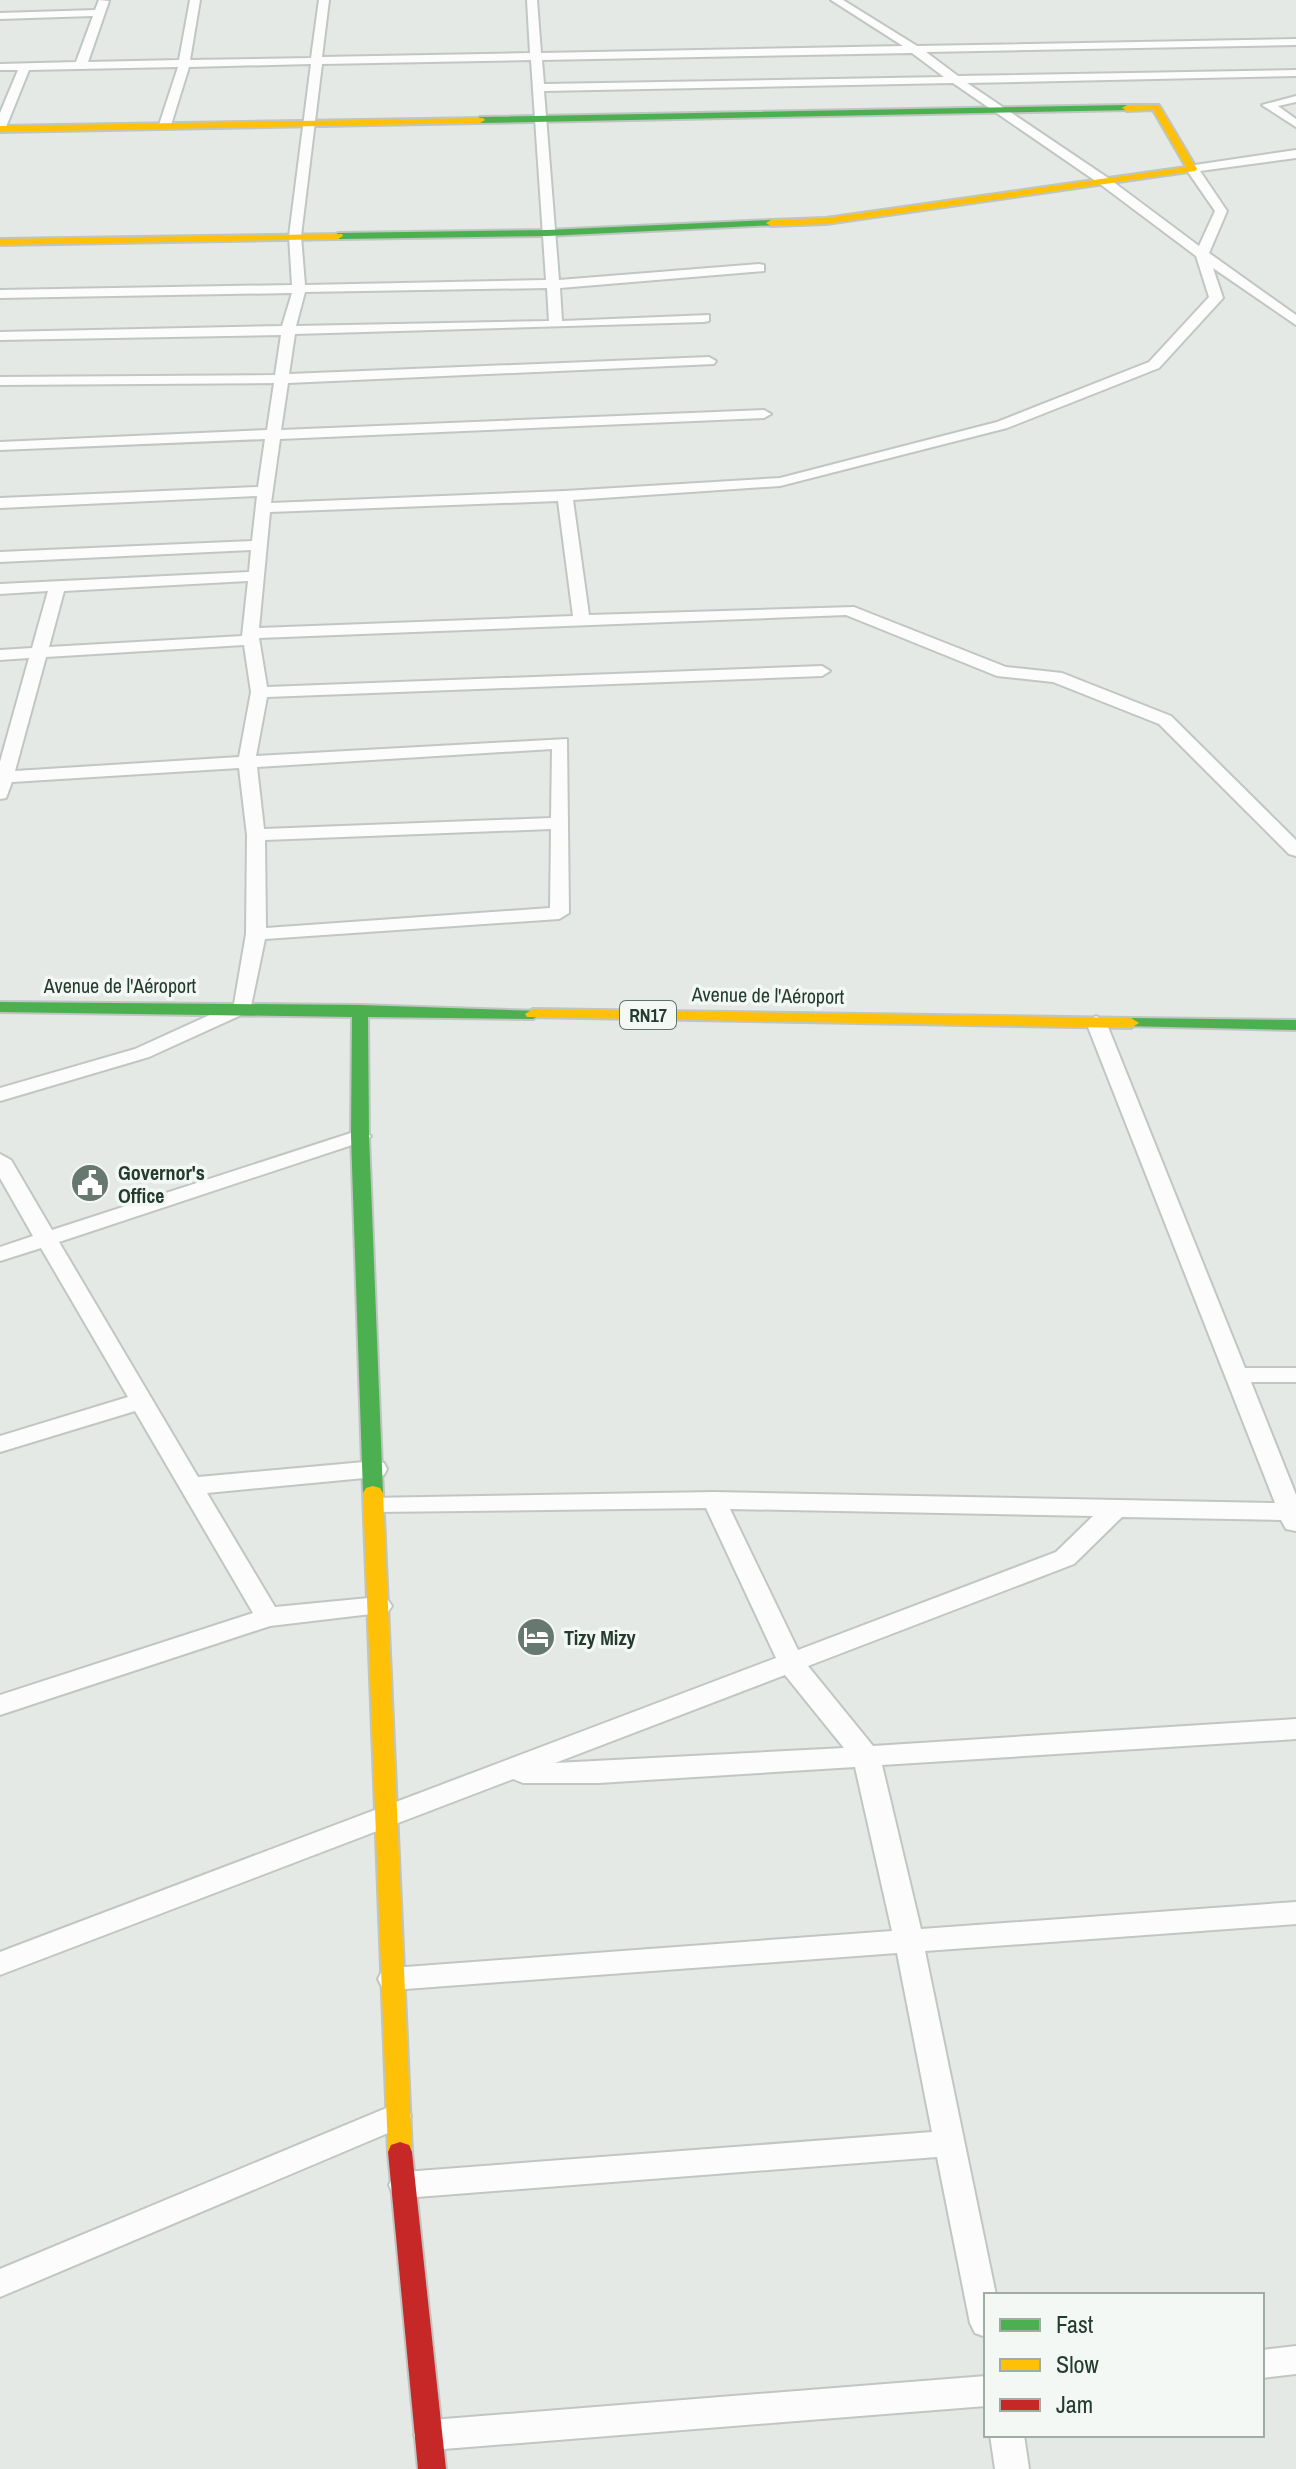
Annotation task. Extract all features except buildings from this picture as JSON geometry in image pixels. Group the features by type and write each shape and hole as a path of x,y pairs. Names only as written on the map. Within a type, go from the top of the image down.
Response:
{"street":[{"path":"81,65 104,0"},
{"path":"165,125 184,65 195,0"},
{"path":"0,1095 142,1053 243,1007 256,934 256,835 247,760 259,692 250,637 289,329 299,290 295,236 324,0"},
{"path":"532,0 556,325"},
{"path":"836,0 913,48 998,112 1104,181 1295,320"},
{"path":"0,16 100,13"},
{"path":"0,67 1296,42"},
{"path":"0,503 565,496 780,482 1002,425 1154,365 1216,298 1202,254 1221,211 1156,107 540,121 0,128 25,66"},
{"path":"538,88 1296,73"},
{"path":"0,94 16,94"},
{"path":"1296,99 1268,105 1296,124"},
{"path":"0,242 547,233 826,221 1296,154"},
{"path":"0,294 555,284 759,268"},
{"path":"0,336 556,325 704,318"},
{"path":"0,381 282,379 709,361"},
{"path":"0,446 275,437 764,414"},
{"path":"565,496 581,618"},
{"path":"0,557 261,545"},
{"path":"0,589 257,576"},
{"path":"57,586 41,652 1,782 247,760 561,743 559,913 256,934"},
{"path":"0,655 581,618 848,610 1003,672 1056,677 1165,720 1296,850"},
{"path":"259,692 822,671"},
{"path":"256,835 560,823"},
{"name":"Avenue de l'Aéroport","path":"0,1007 243,1007 1289,1024"},
{"path":"360,1010 360,1136 375,1469 396,2116 431,2435 432,2469"},
{"path":"376,1504 714,1500 1294,1516 1096,1022"},
{"path":"0,1254 360,1136"},
{"path":"0,1160 194,1486 268,1617"},
{"path":"1237,1375 1296,1375"},
{"path":"0,1444 142,1401"},
{"path":"194,1486 375,1469"},
{"path":"714,1500 792,1665 866,1756 909,1941 984,2313"},
{"path":"0,1963 511,1772 1065,1558 1114,1510"},
{"path":"0,1705 268,1617 379,1606"},
{"path":"511,1772 599,1773 1296,1729"},
{"path":"392,1979 1296,1913"},
{"path":"0,2283 396,2116"},
{"path":"404,2185 951,2143"},
{"path":"1264,2364 1296,2360"},
{"path":"431,2435 984,2391"},
{"path":"1007,2437 1012,2469"}],"traffic: fast":[{"path":"480,120 1127,108"},
{"path":"338,236 547,233 771,223"},
{"path":"0,1007 533,1014"},
{"path":"360,1010 360,1136 373,1493"},
{"path":"1131,1023 1296,1025"}],"traffic: slow":[{"path":"771,223 826,221 1192,169 1156,107 1127,108"},
{"path":"0,129 480,120"},
{"path":"0,242 338,236"},
{"path":"533,1014 1131,1023"},
{"path":"373,1493 400,2152"}],"traffic: jam":[{"path":"400,2152 432,2469"}],"place":[{"name":"Governor's Office","path":"90,1183"},
{"name":"Tizy Mizy","path":"536,1637"}]}
